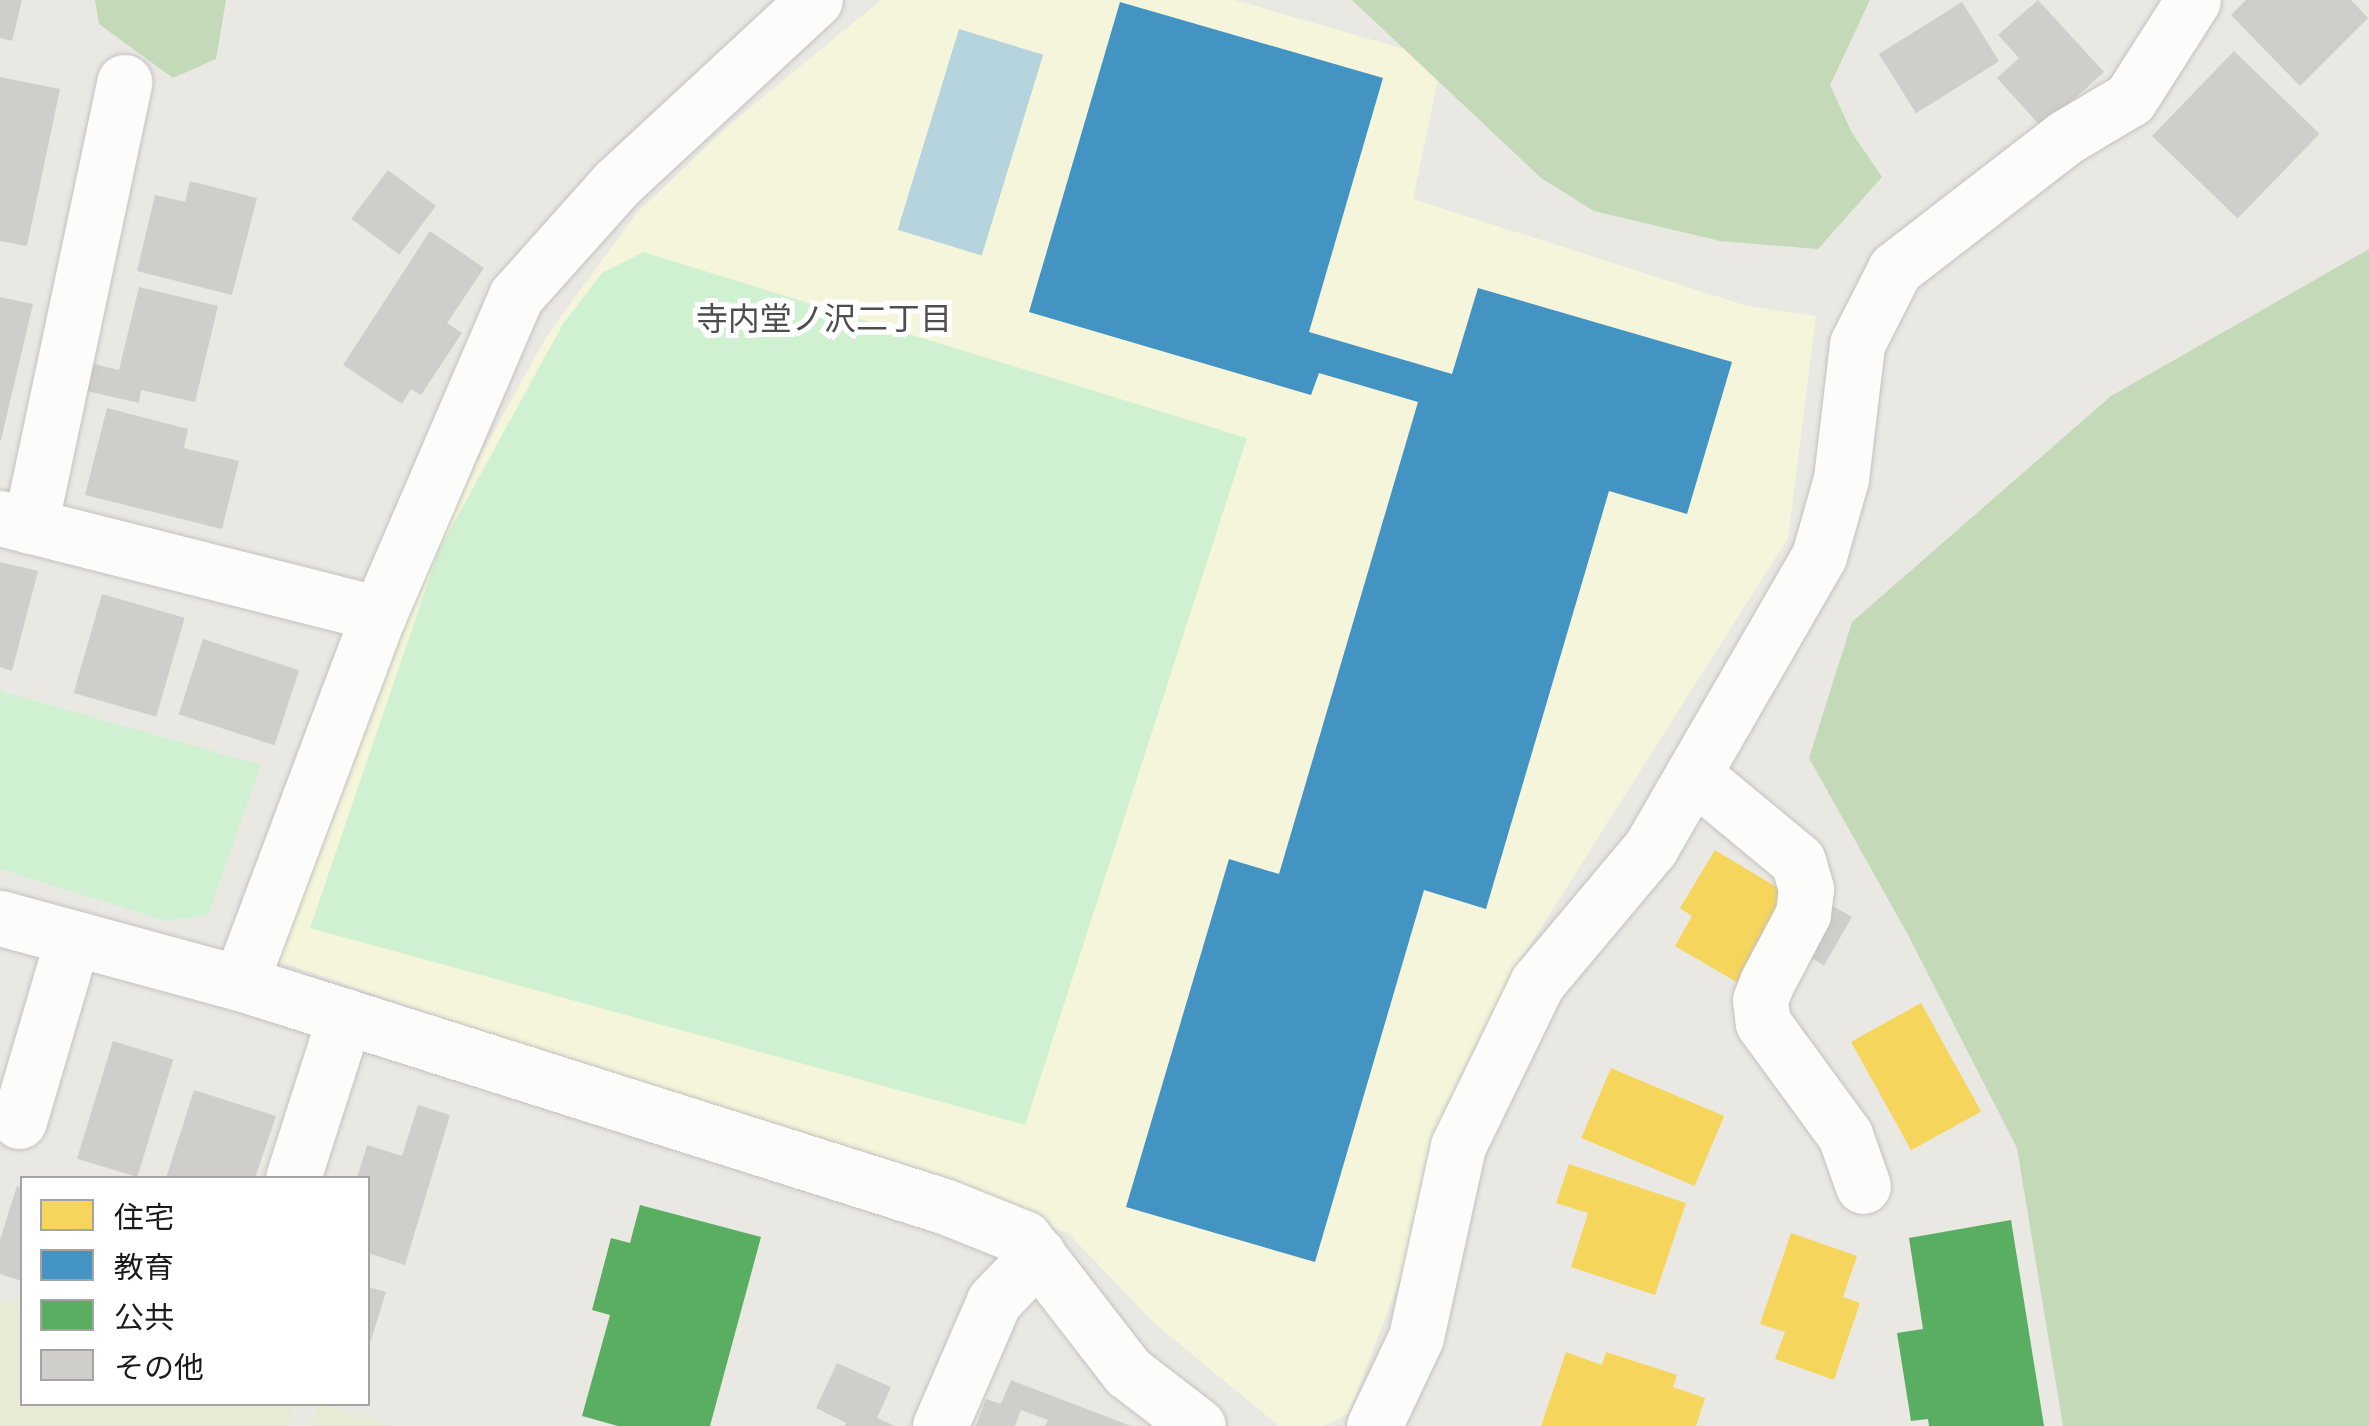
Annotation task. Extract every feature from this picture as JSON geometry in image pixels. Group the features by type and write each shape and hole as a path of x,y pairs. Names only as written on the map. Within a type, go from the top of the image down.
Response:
{"street":[{"path":"240,983 379,614 516,296 616,184 815,0"},
{"path":"1386,1422 1416,1336 1458,1146 1538,983 1650,847 1819,556 1841,479 1857,344 1894,270 2066,137 2130,99 2193,0"},
{"path":"124,82 15,522 379,614"},
{"path":"1693,774 1798,861 1806,889 1803,914 1760,1000 1764,1023 1845,1135 1863,1186"},
{"path":"0,918 240,983 944,1206 1024,1238 1128,1372 1198,1426"},
{"path":"19,1121 73,938"},
{"path":"294,1176 344,1016"},
{"path":"940,1426 994,1301 1038,1256"}],"shaded area":[{"path":"95,0 226,0 216,59 173,78 99,24"},
{"path":"881,0 1235,0 1442,60 1413,199 1747,306 1816,316 1788,538 1523,956 1349,1413 1324,1426 1279,1426 1153,1322 1068,1233 272,959 443,523 548,334 636,214 729,125"},
{"path":"1352,0 1870,0 1830,85 1852,133 1882,177 1818,249 1720,241 1594,211 1541,178"},
{"path":"2369,249 2369,1426 2063,1426 2017,1148 1907,933 1809,758 1852,622 2111,396"},
{"path":"643,252 1247,438 1025,1125 310,928 439,550 563,324 602,273"},
{"path":"0,691 261,765 208,915 166,921 0,869"},
{"path":"0,1300 20,1306 20,1406 295,1406 289,1426 0,1426"},
{"path":"316,1406 329,1406 394,1426 310,1426"}],"water":[{"path":"959,29 1043,55 982,256 898,230"}],"building: 住宅":[{"path":"1715,850 1791,896 1740,984 1675,946 1692,916 1680,908"},
{"path":"1921,1003 1981,1111 1911,1150 1851,1042"},
{"path":"1611,1068 1724,1116 1695,1186 1581,1138"},
{"path":"1569,1164 1686,1203 1655,1295 1571,1267 1588,1213 1556,1203"},
{"path":"1791,1233 1857,1256 1843,1297 1860,1303 1834,1380 1775,1359 1785,1332 1760,1324"},
{"path":"1566,1352 1602,1365 1606,1352 1677,1375 1673,1387 1705,1398 1696,1426 1541,1426"}],"building: 教育":[{"path":"1120,2 1383,78 1309,332 1452,374 1478,288 1732,362 1687,514 1609,491 1486,909 1424,890 1315,1262 1126,1207 1229,859 1279,874 1418,402 1319,373 1311,395 1029,312"}],"building: 公共":[{"path":"640,1205 761,1237 710,1426 618,1426 582,1416 610,1315 592,1310 611,1238 630,1243"},
{"path":"2011,1220 2044,1426 1929,1426 1928,1419 1911,1421 1897,1333 1923,1329 1909,1238"}],"building: その他":[{"path":"0,0 22,0 12,41 0,38"},
{"path":"2038,0 2104,72 2042,128 1997,78 2019,58 1998,35"},
{"path":"2246,0 2351,0 2368,18 2300,86 2231,15"},
{"path":"1962,2 1999,61 1916,113 1879,54"},
{"path":"2234,51 2320,134 2238,219 2152,136"},
{"path":"0,77 60,89 27,246 0,241"},
{"path":"388,170 436,206 399,255 351,219"},
{"path":"190,181 257,198 232,295 137,271 155,195 185,202"},
{"path":"430,231 484,268 447,323 462,333 421,395 411,389 402,404 343,365"},
{"path":"139,287 218,306 195,402 141,390 139,403 78,389 85,362 119,370"},
{"path":"0,297 33,304 1,440 0,440"},
{"path":"107,408 188,429 184,448 239,461 222,529 85,495"},
{"path":"0,562 38,571 12,671 0,667"},
{"path":"102,594 185,618 156,717 74,693"},
{"path":"203,639 299,670 275,745 179,714"},
{"path":"1833,906 1852,917 1824,965 1805,954"},
{"path":"113,1041 173,1059 138,1176 77,1159"},
{"path":"194,1090 276,1116 256,1176 167,1176"},
{"path":"418,1105 450,1115 405,1265 370,1254 370,1176 358,1176 367,1145 402,1156"},
{"path":"17,1186 20,1187 20,1280 0,1274 0,1240"},
{"path":"370,1288 386,1292 370,1344"},
{"path":"837,1363 891,1387 877,1418 895,1426 845,1426 846,1423 816,1408"},
{"path":"1011,1380 1131,1426 1045,1426 1048,1420 1021,1410 1015,1426 976,1426 986,1399 1001,1404"}],"district":[{"name":"寺内堂ノ沢二丁目","path":"824,319"}]}
